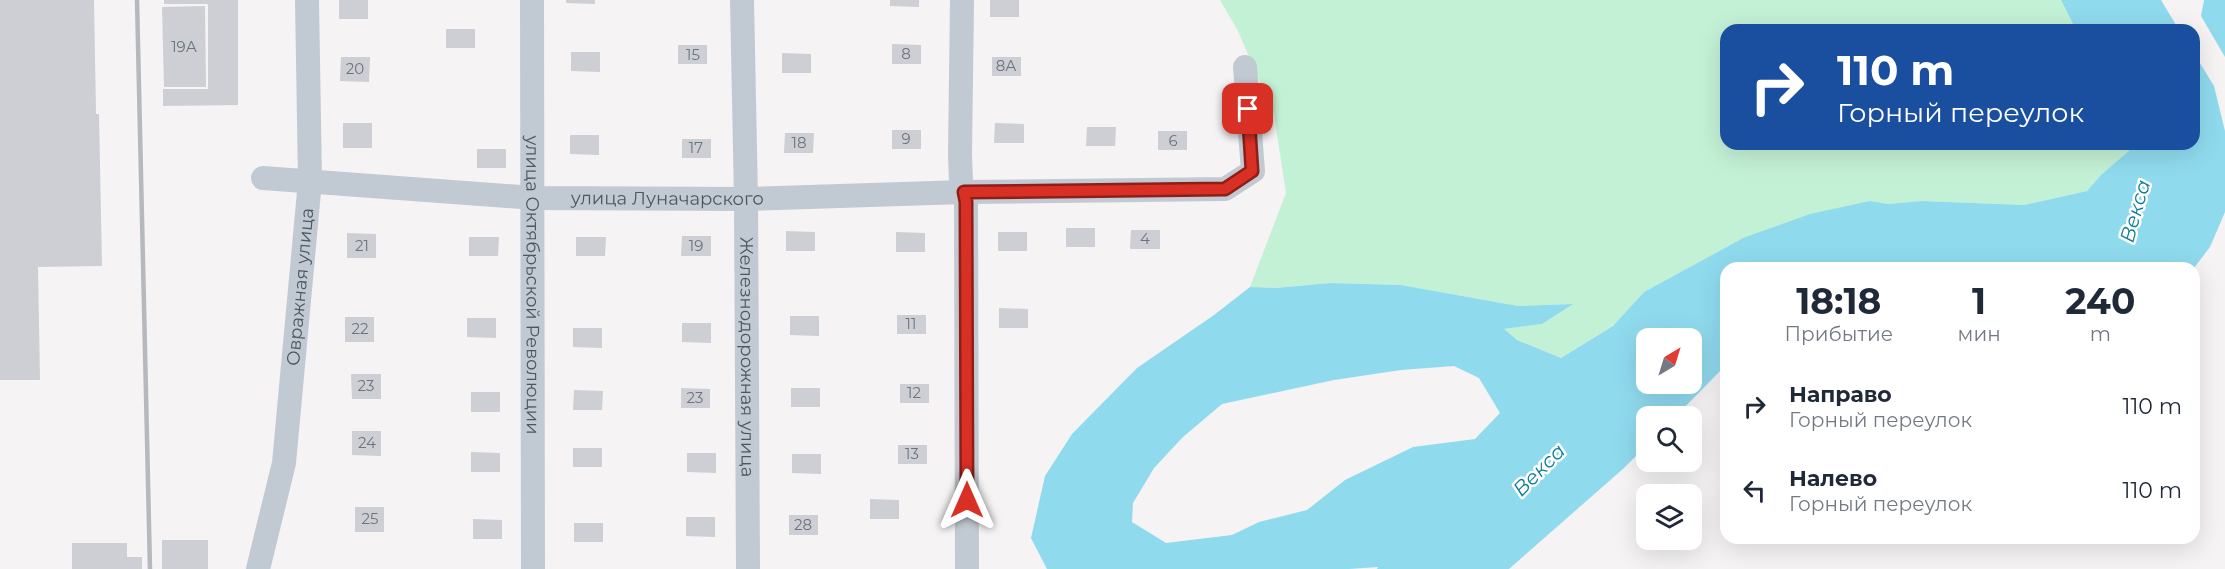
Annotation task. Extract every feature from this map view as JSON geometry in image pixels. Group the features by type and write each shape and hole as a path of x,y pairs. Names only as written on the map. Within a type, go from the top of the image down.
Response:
{"street":[{"name":"Овражная улица","path":"258,569 284,463 310,181 307,0"},
{"name":"улица Октябрьской Революции","path":"532,0 533,569"},
{"name":"Железнодорожная улица","path":"742,0 746,200 748,569"},
{"path":"962,0 960,154 966,214 967,569"},
{"name":"улица Луначарского","path":"263,178 534,198 746,200 964,192 1225,189 1252,171 1245,67"}],"green space":[{"path":"1220,0 2061,0 2073,24 1720,24 1720,150 2131,150 2101,175 2087,191 2024,205 1922,201 1888,204 1870,201 1743,238 1644,292 1613,326 1561,358 1517,340 1503,329 1542,324 1571,304 1518,306 1401,285 1330,283 1276,288 1250,287 1286,193 1274,115 1238,31"}],"water":[{"path":"2061,0 2161,0 2175,24 2073,24"},
{"path":"2204,0 2225,0 2225,57 2201,16"},
{"name":"Векса","path":"2200,63 2214,86 2225,131 2225,212 2210,247 2199,262 1720,262 1720,371 1702,389 1702,328 1636,328 1636,394 1698,394 1686,406 1636,406 1636,456 1509,569 1377,569 1378,567 1349,569 1047,569 1031,538 1045,476 1072,434 1137,368 1250,287 1276,288 1330,283 1401,285 1518,306 1573,304 1542,324 1504,329 1517,340 1561,358 1613,326 1644,292 1743,238 1810,214 1870,201 1888,204 1922,201 2024,205 2087,191 2101,175 2130,150 2200,150","holes":["1454,366 1479,378 1500,413 1475,439 1413,447 1345,480 1307,510 1259,522 1232,535 1166,543 1132,522 1133,503 1154,468 1183,437 1222,404 1334,380 1401,370"]}],"building":[{"path":"0,0 94,0 102,266 38,267 40,380 0,380"},
{"path":"164,0 238,0 238,105 163,106 163,89 208,89 208,4 164,4"},
{"path":"339,0 368,0 368,19 339,19"},
{"path":"566,0 595,0 595,4 566,3"},
{"path":"890,0 919,0 919,7 890,6"},
{"path":"990,0 1019,0 1019,17 990,17"},
{"path":"205,6 206,87 164,87 162,7"},
{"path":"446,29 475,29 475,48 446,48"},
{"path":"892,44 921,45 921,64 892,64"},
{"path":"678,45 707,45 707,64 678,64"},
{"path":"571,52 600,52 600,72 571,71"},
{"path":"782,53 811,54 811,73 782,73"},
{"path":"341,57 370,57 369,82 340,81"},
{"path":"992,57 1021,57 1021,76 992,76"},
{"path":"343,123 372,123 372,148 343,148"},
{"path":"995,123 1024,124 1024,143 994,143"},
{"path":"1087,127 1116,127 1115,146 1086,146"},
{"path":"892,130 921,130 921,149 892,149"},
{"path":"1158,131 1187,131 1187,150 1158,150"},
{"path":"785,133 814,133 813,153 784,153"},
{"path":"570,135 599,135 599,155 570,154"},
{"path":"682,139 711,139 711,158 682,158"},
{"path":"477,149 506,149 506,168 477,168"},
{"path":"1066,228 1095,228 1095,247 1066,247"},
{"path":"1131,230 1160,230 1160,249 1130,249"},
{"path":"786,231 815,232 815,251 786,251"},
{"path":"896,232 925,233 925,252 896,252"},
{"path":"998,232 1027,232 1027,251 998,251"},
{"path":"347,233 376,234 376,258 347,258"},
{"path":"682,236 711,236 711,256 681,256"},
{"path":"469,237 499,237 498,256 469,256"},
{"path":"576,237 606,237 605,256 576,256"},
{"path":"999,308 1028,309 1028,328 999,328"},
{"path":"897,315 926,315 926,334 897,334"},
{"path":"790,316 819,316 819,336 790,335"},
{"path":"345,317 374,317 374,342 345,342"},
{"path":"467,318 496,318 496,338 467,337"},
{"path":"682,323 711,323 711,343 682,342"},
{"path":"573,328 602,328 602,348 573,347"},
{"path":"351,374 381,374 381,399 352,399"},
{"path":"900,384 929,384 929,403 900,403"},
{"path":"681,388 710,389 710,408 681,408"},
{"path":"791,388 820,388 820,407 791,407"},
{"path":"574,390 603,391 602,410 573,410"},
{"path":"471,392 500,392 500,412 471,412"},
{"path":"352,431 381,431 381,456 352,455"},
{"path":"898,445 927,445 927,464 898,464"},
{"path":"573,448 602,448 602,467 573,467"},
{"path":"471,452 500,453 500,472 471,472"},
{"path":"687,453 716,453 716,473 687,472"},
{"path":"792,454 821,454 821,474 792,473"},
{"path":"870,499 899,500 899,519 870,519"},
{"path":"355,507 384,507 384,532 355,532"},
{"path":"789,515 818,515 818,535 789,535"},
{"path":"686,517 715,517 715,537 686,536"},
{"path":"473,519 502,520 502,539 473,539"},
{"path":"574,523 603,523 603,542 574,542"},
{"path":"162,540 208,540 208,569 162,569"},
{"path":"72,543 127,543 127,557 142,557 142,569 72,569"}],"railway":[{"path":"137,0 150,569"}],"route":[{"path":"967,500 966,202 964,192 1225,189 1252,171 1248,109"}]}
